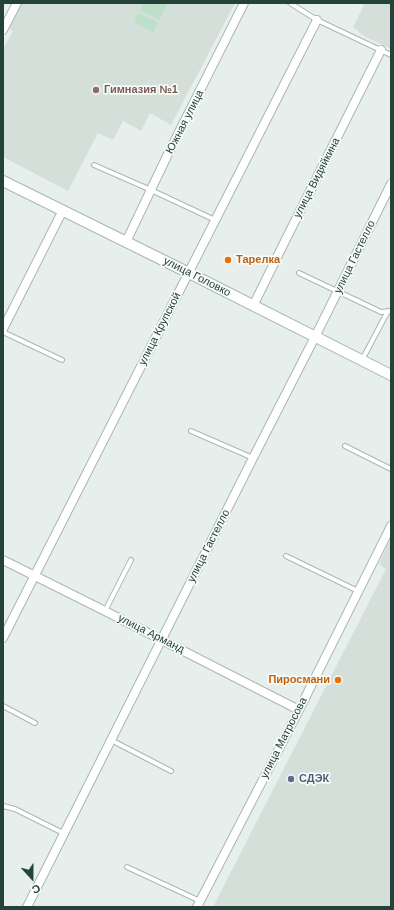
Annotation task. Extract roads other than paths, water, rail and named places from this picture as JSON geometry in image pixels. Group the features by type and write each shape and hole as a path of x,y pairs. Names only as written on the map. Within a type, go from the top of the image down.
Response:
{"street":[{"path":"4,27 16,3"},
{"name":"Южная улица","path":"126,242 244,3"},
{"name":"улица Крупской","path":"3,638 317,20"},
{"name":"улица Видяйкина","path":"253,306 381,50"},
{"name":"улица Головко","path":"3,180 391,375"},
{"name":"улица Гастелло","path":"27,907 253,458 316,337 391,184"},
{"path":"3,330 63,210"},
{"name":"улица Матросова","path":"199,904 299,710 391,526"},
{"name":"улица Арманд","path":"3,560 299,710"}],"lane":[{"path":"290,3 317,20 391,55"},
{"path":"94,165 216,220"},
{"path":"300,273 381,312 390,311"},
{"path":"362,360 390,311"},
{"path":"3,330 62,360"},
{"path":"191,431 253,458"},
{"path":"345,446 391,469"},
{"path":"286,556 358,591"},
{"path":"105,611 131,560"},
{"path":"3,706 36,723"},
{"path":"111,740 171,771"},
{"path":"3,806 64,833"},
{"path":"127,867 199,904"}],"place":[{"name":"Гимназия №1","path":"96,90"},
{"name":"Тарелка","path":"228,260"},
{"name":"Пиросмани","path":"338,680"},
{"name":"СДЭК","path":"291,779"}]}
